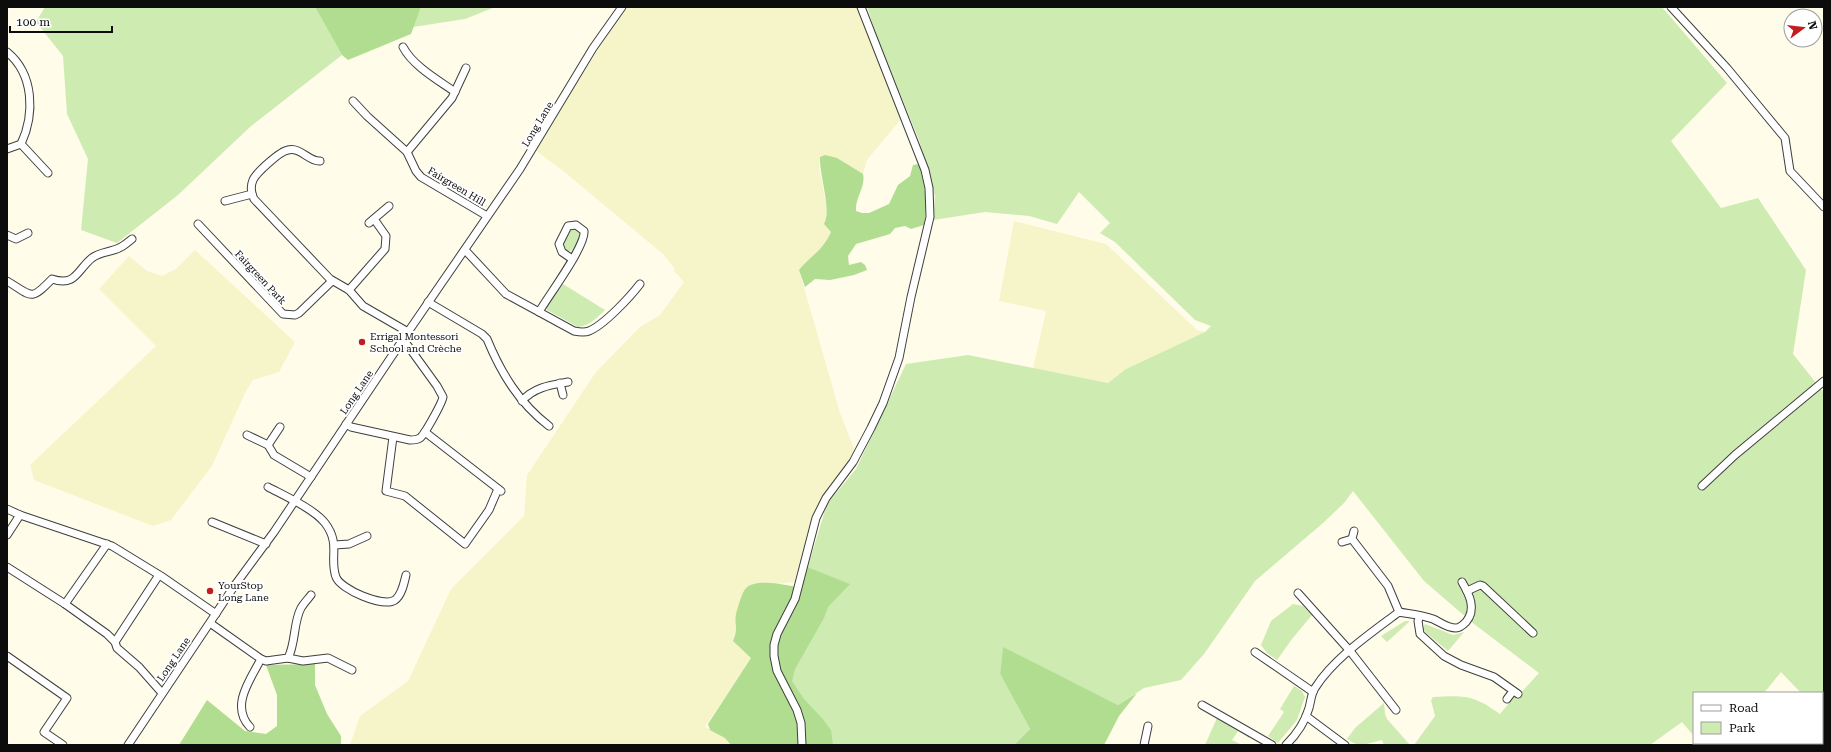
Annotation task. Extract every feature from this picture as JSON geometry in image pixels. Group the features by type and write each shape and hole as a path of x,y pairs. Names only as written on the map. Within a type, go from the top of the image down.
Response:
{"street":[{"name":"Long Lane","path":"128,745 534,148 593,48 622,7"},
{"path":"802,745 801,723 797,710 776,671 774,644 777,634 795,599 816,518 826,498 853,462 871,428 888,390 899,358 911,297 930,217 929,188 925,170 861,7"},
{"path":"1671,7 1727,68 1785,138 1790,171 1824,207"},
{"path":"403,47 406,54 418,67 455,92"},
{"path":"7,52 21,66 27,78 29,94 28,123 26,133 21,144 7,149"},
{"path":"407,152 452,98 466,68"},
{"name":"Fairgreen Hill","path":"353,101 367,116 407,152 416,171 421,177 487,216"},
{"path":"21,144 48,173"},
{"path":"320,161 315,162 296,150 284,151 255,177 251,187 254,199 332,281 349,290 363,306 408,332"},
{"path":"225,201 252,194"},
{"path":"349,290 386,249 386,236 372,221 389,206"},
{"name":"Fairgreen Park","path":"198,224 283,314 295,315 299,313 332,281"},
{"path":"539,312 582,244 585,235 582,228 576,225 568,226 559,244 562,252 572,259"},
{"path":"7,235 16,239 28,234"},
{"path":"7,281 27,294 33,296 52,279 61,282 70,280 80,272 93,257 120,248 132,239"},
{"path":"465,250 502,291 574,331 588,331 618,307 640,284"},
{"path":"428,302 482,334 486,339 505,378 522,401 548,426"},
{"path":"346,424 351,427 393,437 414,440 421,437 425,432 443,397 437,386 403,339"},
{"path":"1702,486 1735,454 1824,381"},
{"path":"522,401 536,390 568,382"},
{"path":"560,383 563,395"},
{"path":"268,445 280,427"},
{"path":"393,437 383,491 405,496 465,544 489,510 500,490 425,432"},
{"path":"247,435 268,445 274,454 311,477"},
{"path":"268,488 295,500 324,521 329,529 335,545 335,576 341,584 357,593 378,601 390,602 395,600 401,592 406,575"},
{"path":"7,510 107,544 159,575 216,614"},
{"path":"7,536 20,515"},
{"path":"212,522 266,544"},
{"path":"1352,539 1354,531"},
{"path":"335,545 349,544 367,536"},
{"path":"1342,542 1352,539"},
{"path":"1352,539 1388,586 1399,612"},
{"path":"65,604 107,544"},
{"path":"7,567 65,604 106,634 115,642 117,648 139,667 162,693"},
{"path":"115,642 159,575"},
{"path":"1286,745 1297,732 1306,716 1313,692 1336,663 1399,612 1420,616 1450,627 1457,628 1468,620 1472,608 1467,591 1462,582"},
{"path":"1467,591 1480,585 1483,586 1533,633"},
{"path":"1298,593 1350,651 1396,710"},
{"path":"288,658 292,650 297,619 301,609 311,595"},
{"path":"1420,616 1418,620 1420,634 1444,656 1461,665 1497,679 1515,692 1507,699"},
{"path":"210,623 266,661 288,658 303,661 328,658 352,670"},
{"path":"1255,652 1313,692"},
{"path":"7,656 66,698 44,732 63,745"},
{"path":"250,727 241,714 241,704 245,690 261,659"},
{"path":"1202,705 1272,745"},
{"path":"1306,716 1345,745"},
{"path":"1144,745 1148,726"}],"shaded area":[{"path":"627,7 858,7 901,119 867,160 863,174 820,157 819,167 826,205 826,221 831,232 827,242 799,270 840,413 855,451 845,468 829,486 816,507 794,582 748,587 756,651 705,727 744,745 350,745 360,716 408,681 451,589 524,516 527,475 596,372 640,327 660,315 684,282 673,270 675,269 663,254 562,170 535,150 613,26"},
{"path":"1014,221 1106,244 1197,330 1205,332 1126,369 1108,383 1033,368 1046,311 999,301"},
{"path":"195,250 295,342 279,372 253,380 245,393 212,466 171,520 153,526 34,480 30,465 156,346 99,289 129,256 147,271 162,276 176,269"}],"green space":[{"path":"45,7 315,7 342,55 250,127 178,195 117,243 81,230 88,159 67,114 63,56 36,22"},
{"path":"315,7 421,7 411,34 348,60 342,55"},
{"path":"421,7 495,7 465,19 413,27"},
{"path":"867,7 1662,7 1727,83 1671,141 1721,208 1758,198 1806,270 1793,354 1824,393 1824,716 1823,692 1800,692 1781,672 1765,692 1693,692 1693,735 1682,722 1650,745 1414,745 1435,716 1431,700 1433,697 1461,696 1469,698 1483,703 1500,714 1514,697 1519,695 1539,673 1474,624 1424,581 1353,491 1345,502 1323,523 1255,581 1204,654 1181,680 1144,688 1118,705 1003,648 1000,674 1030,729 1014,745 805,745 781,668 805,576 827,504 856,469 906,364 968,355 1108,383 1126,369 1205,332 1211,326 1195,320 1115,242 1100,233 1110,223 1079,192 1057,224 1029,216 985,212 933,220 935,196 919,140 877,37"},
{"path":"825,155 837,158 863,174 864,179 856,206 856,211 862,213 869,213 889,204 898,185 910,176 913,165 919,164 925,194 926,209 924,225 911,229 905,226 895,228 890,234 856,244 848,256 849,265 861,262 865,265 867,270 854,275 830,280 815,279 805,287 799,270 820,249 828,239 831,232 824,224 827,210 820,157"},
{"path":"574,228 580,232 581,237 571,251 566,251 563,249 564,236 568,231"},
{"path":"563,284 605,310 590,323 578,327 547,310 547,304"},
{"path":"807,567 850,584 828,607 824,618 795,669 792,681 804,699 831,730 833,745 731,745 725,738 710,730 708,724 751,658 733,641 736,633 736,614 740,600 746,588 757,583 772,583 800,588"},
{"path":"1293,604 1303,606 1312,615 1277,660 1267,653 1261,645 1271,621"},
{"path":"1405,621 1410,621 1387,642 1381,636"},
{"path":"1425,624 1453,635 1464,632 1448,651 1425,632 1423,628"},
{"path":"1003,647 1118,705 1137,693 1119,716 1104,745 1014,745 1030,729 1000,674"},
{"path":"315,664 315,685 327,714 341,736 341,745 179,745 207,700 245,731 266,734 277,726 277,695 266,665"},
{"path":"1294,686 1302,691 1305,697 1297,720 1278,743 1268,736 1284,712 1280,709"},
{"path":"1384,703 1387,719 1410,745 1384,745 1382,740 1360,745 1347,739 1355,728"},
{"path":"1217,718 1250,735 1249,738 1238,731 1232,740 1242,745 1205,745"}],"place":[{"name":"Errigal Montessori School and Crèche","path":"362,342"},
{"name":"YourStop Long Lane","path":"210,591"}]}
